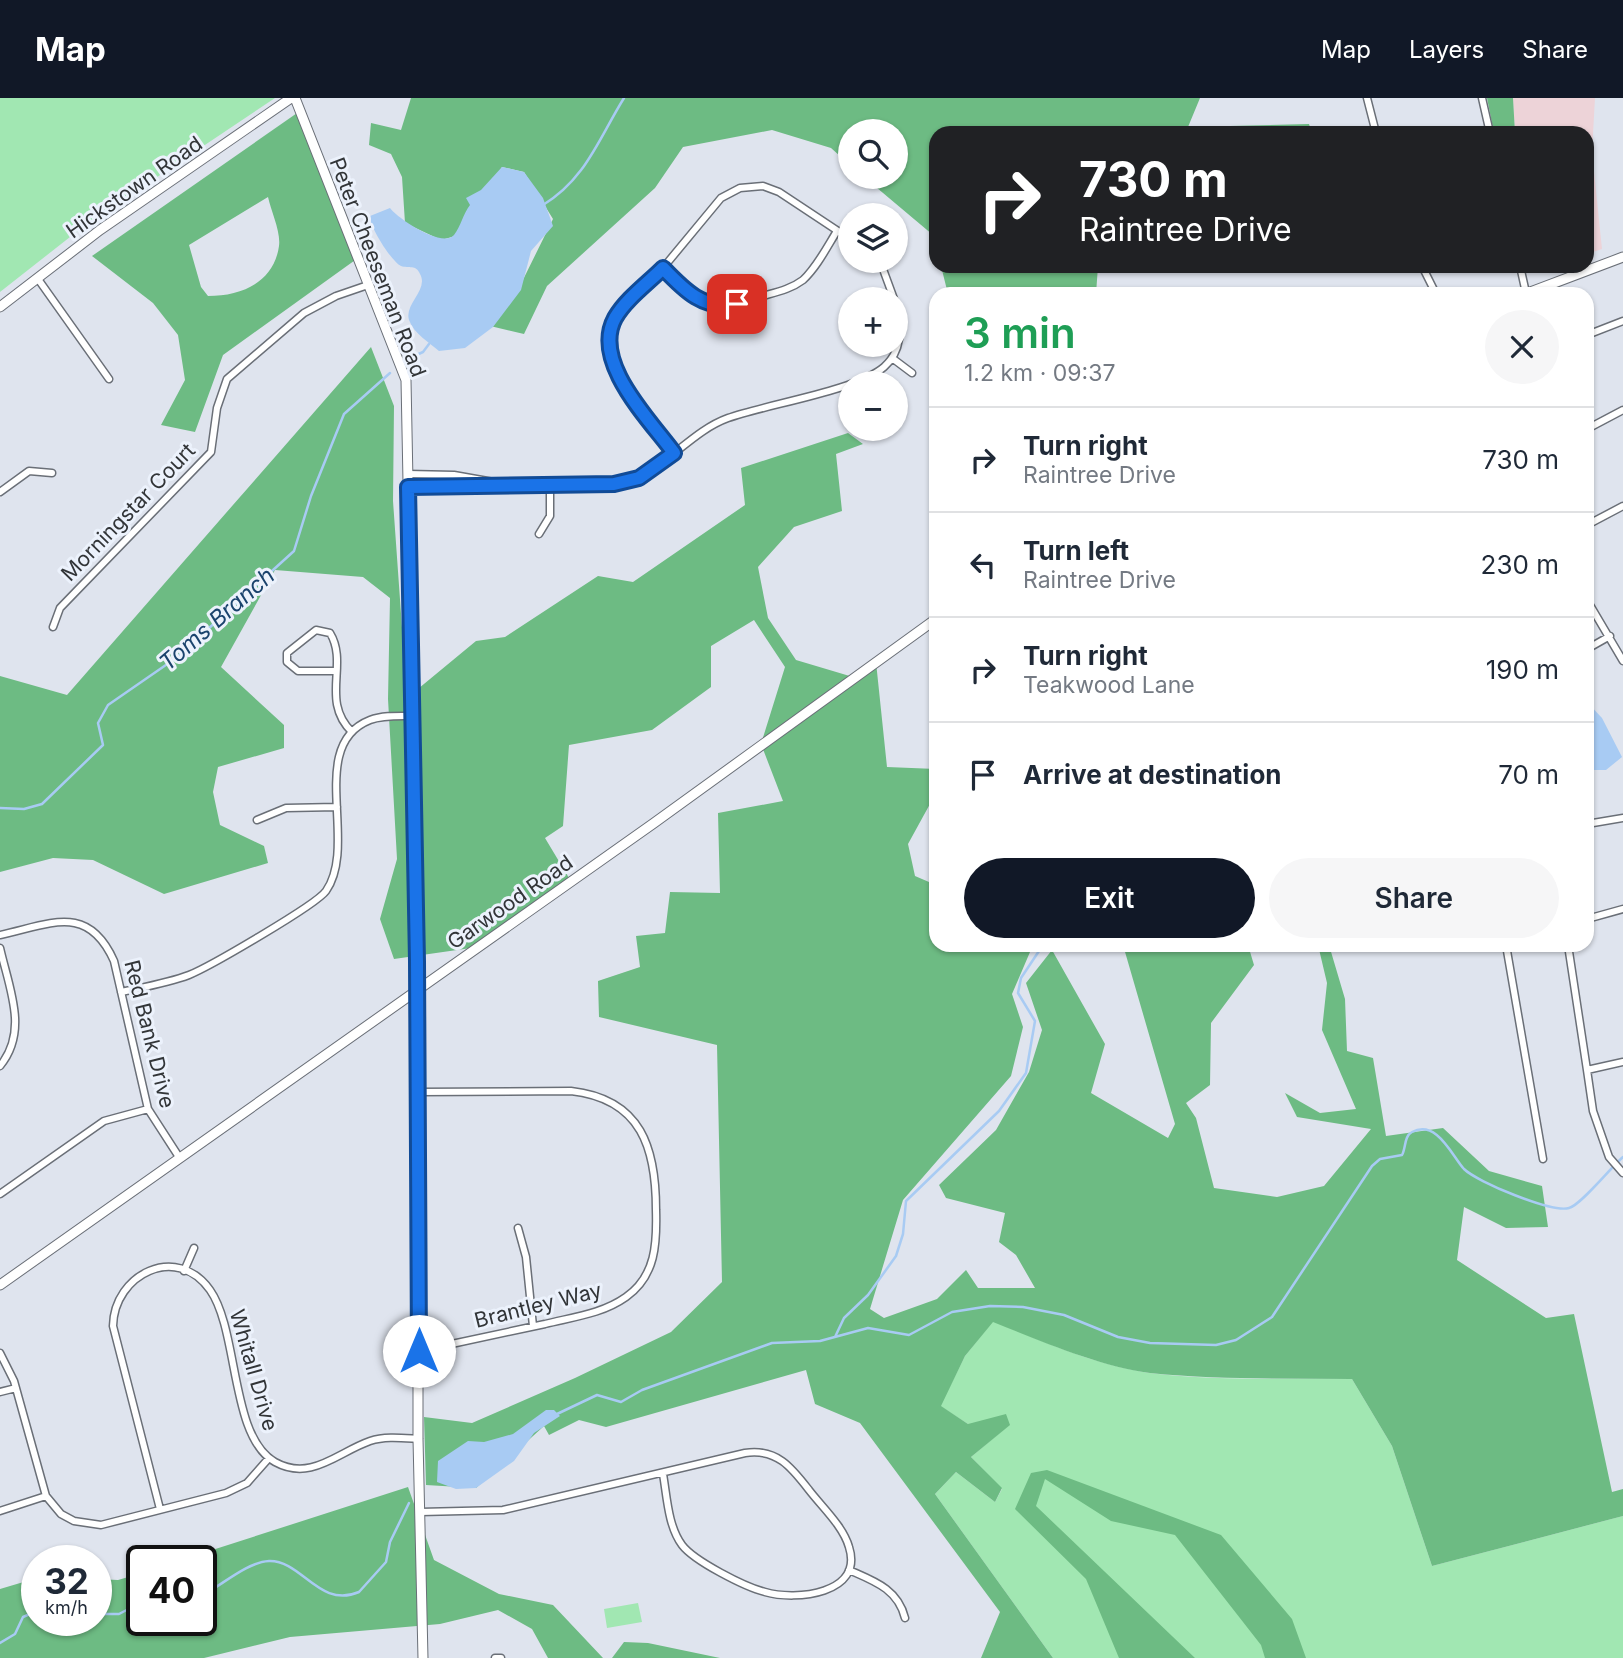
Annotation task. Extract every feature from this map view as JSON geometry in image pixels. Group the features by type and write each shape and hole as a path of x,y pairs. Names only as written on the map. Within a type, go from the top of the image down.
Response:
{"street":[{"name":"Hickstown Road","path":"0,307 100,230 293,98"},
{"name":"Peter Cheeseman Road","path":"293,98 406,380 418,989 418,1438 424,1658"},
{"path":"1367,98 1374,126"},
{"path":"1482,98 1488,126"},
{"path":"663,268 698,299 729,305 796,285 809,273 837,231 779,191 748,186 720,198 663,268 619,313 612,326 609,346 618,376 674,453"},
{"path":"1594,268 1623,257"},
{"path":"1544,287 1581,273"},
{"path":"38,279 109,379"},
{"name":"Morningstar Court","path":"53,627 60,608 211,452 217,408 227,379 304,313 336,296 368,285"},
{"path":"1594,332 1623,321"},
{"path":"408,487 627,482 720,421 862,379 877,372 891,358 912,373"},
{"path":"1594,426 1623,411"},
{"path":"0,492 29,471 52,472"},
{"path":"408,474 454,475 518,485"},
{"path":"539,534 550,516 550,485"},
{"path":"1594,521 1623,506"},
{"path":"1594,611 1623,661"},
{"name":"Garwood Road","path":"0,1285 654,823 929,624"},
{"path":"335,671 298,671 289,665 287,653 316,630 328,631 335,645 337,710 352,732"},
{"path":"1594,645 1609,636"},
{"path":"121,992 197,972 318,899 332,881 337,865 338,760 352,732 375,719 413,716"},
{"path":"257,820 286,808 337,807"},
{"path":"1594,823 1623,818"},
{"path":"1594,917 1623,909"},
{"name":"Red Bank Drive","path":"0,935 61,922 81,923 95,930 106,943 114,961 148,1109 179,1157"},
{"path":"0,948 17,1023 12,1052 0,1066"},
{"path":"1507,952 1543,1159"},
{"path":"1569,952 1593,1111 1609,1157 1623,1173"},
{"path":"1587,1070 1623,1062"},
{"name":"Brantley Way","path":"418,1092 579,1091 602,1098 622,1109 646,1138 655,1168 657,1239 646,1275 631,1293 607,1309 419,1351"},
{"path":"0,1194 104,1121 148,1109"},
{"path":"518,1228 526,1257 533,1326"},
{"path":"160,1509 116,1342 113,1318 119,1297 134,1279 158,1268 184,1271 194,1248"},
{"name":"Whitall Drive","path":"184,1271 203,1282 215,1297 251,1432 269,1458 285,1466 308,1468 324,1464 371,1441 418,1438"},
{"path":"0,1353 16,1388 46,1496 65,1517 89,1525 234,1490 252,1478 269,1458"},
{"path":"0,1392 16,1388"},
{"path":"420,1512 503,1510 752,1452 779,1457 794,1470 846,1538 850,1551 849,1570 838,1584 819,1593 778,1595 751,1587 696,1558 682,1546 671,1518 663,1474"},
{"path":"0,1511 46,1496"},
{"path":"849,1570 892,1593 901,1604 905,1618"},
{"path":"495,1658 501,1658"}],"shaded area":[{"path":"1513,98 1595,98 1593,126 1515,126"},
{"path":"1594,171 1602,249 1594,252"}],"green space":[{"path":"0,98 275,98 84,226 0,292"},
{"path":"411,98 1200,98 1188,126 929,126 929,232 908,214 908,203 895,203 878,189 908,189 908,119 838,119 838,154 831,148 772,130 683,147 655,188 547,286 524,334 486,325 515,296 553,219 524,172 502,167 459,235 441,240 405,223 402,177 391,154 369,145 371,123 401,130"},
{"path":"1487,98 1513,98 1515,126 1493,126"},
{"path":"300,111 358,258 223,355 195,432 161,425 185,380 178,335 153,303 92,256","holes":["268,197 279,240 271,269 263,278 244,290 208,296 201,287 189,245"]},
{"path":"1309,124 1310,126 1228,126"},
{"path":"943,273 1098,273 1096,287 946,287"},
{"path":"371,347 394,406 393,501 407,698 476,641 505,637 598,576 633,582 745,505 741,468 838,436 838,441 859,441 863,444 836,454 842,511 794,527 758,567 768,618 796,660 853,677 876,662 887,767 929,769 929,806 908,844 915,876 929,882 929,952 1030,952 1012,994 1023,1027 1011,1076 903,1200 870,1309 884,1318 937,1299 966,1270 978,1288 1035,1288 1016,1255 999,1242 1005,1213 946,1198 939,1185 996,1130 1029,1072 1042,1030 1026,983 1050,952 1053,952 1105,1044 1091,1093 1168,1138 1175,1124 1125,952 1250,952 1254,965 1211,1023 1210,1085 1186,1103 1196,1118 1214,1188 1277,1197 1324,1186 1371,1129 1297,1117 1285,1093 1320,1113 1356,1109 1322,1030 1327,983 1320,952 1331,952 1345,999 1347,1051 1373,1058 1386,1136 1443,1128 1489,1171 1542,1186 1548,1227 1506,1228 1464,1207 1457,1260 1546,1318 1574,1314 1612,1492 1623,1489 1623,1516 1432,1566 1392,1446 1352,1379 1226,1378 1130,1370 1050,1345 993,1322 965,1356 941,1406 968,1424 1006,1414 1010,1425 971,1457 1002,1488 995,1502 956,1472 935,1494 1053,1658 981,1658 1000,1612 860,1423 815,1404 806,1370 606,1427 579,1420 549,1435 544,1426 476,1488 426,1485 424,1417 472,1423 575,1378 671,1332 722,1282 717,1045 599,1017 598,981 640,967 636,936 665,933 670,892 720,893 718,813 783,801 761,744 785,667 754,620 711,646 711,687 652,730 569,745 563,826 545,838 572,883 478,947 394,959 380,919 397,859 388,699 390,598 363,577 275,570 221,667 284,725 284,748 218,767 213,792 220,825 264,846 268,863 164,894 93,860 53,858 0,872 0,676 67,695"},
{"path":"993,1321 1090,1359 1130,1370 1175,1376 1352,1379 1392,1446 1432,1566 1623,1516 1623,1658 1053,1658 935,1494 956,1472 995,1502 1002,1489 971,1457 1009,1425 968,1424 940,1406 965,1356"},
{"path":"1047,1470 1221,1535 1292,1619 1306,1658 1265,1658 1261,1645 1175,1535 1111,1521 1045,1479 1036,1506 1195,1658 1119,1658 1086,1579 1015,1509 1031,1473"},
{"path":"408,1487 434,1560 499,1594 553,1605 603,1658 548,1658 532,1629 498,1610 440,1624 290,1637 204,1658 0,1658 0,1589 21,1583 21,1636 112,1636 112,1580 126,1578 126,1636 217,1636 217,1548"},
{"path":"638,1603 642,1622 607,1628 604,1609"},
{"path":"624,1642 648,1643 720,1658 612,1658"}],"water":[{"path":"502,167 524,172 543,198 553,226 531,251 521,290 493,327 465,348 439,351 418,334 409,320 410,308 421,286 420,274 414,268 401,266 392,258 377,235 370,216 390,208 420,230 440,238 448,238 454,235 470,205 466,198 481,190"},
{"path":"1594,709 1602,718 1622,757 1606,770 1594,770"},
{"path":"546,1410 554,1410 560,1416 534,1433 514,1461 476,1488 456,1489 437,1482 438,1461 468,1441 484,1442 513,1434"}],"waterway":[{"name":"Toms Branch","path":"543,205 558,195 581,170 624,98"},
{"name":"Toms Branch","path":"410,358 423,352 429,344"},
{"name":"Toms Branch","path":"0,808 24,809 42,804 103,745 98,723 108,705 176,658 294,551 311,496 344,414 390,373"},
{"path":"835,1337 844,1318 868,1295 896,1256 903,1234 906,1201 999,1111 1026,1073 1035,1021 1018,993 1021,978 1038,952"},
{"path":"557,1414 597,1395 621,1402 642,1390 772,1343 820,1341 868,1328 909,1335 952,1312 990,1306 1023,1307 1064,1315 1118,1337 1150,1343 1216,1345 1236,1340 1272,1317 1372,1166 1380,1159 1402,1155 1412,1132 1421,1129 1436,1135 1472,1175 1515,1195 1560,1208 1569,1208 1581,1200 1623,1157"},
{"path":"217,1586 252,1565 269,1561 291,1568 333,1594 345,1596 359,1592 386,1562 390,1542 409,1503"},
{"path":"112,1614 126,1610"},
{"path":"0,1643 15,1634 21,1621"}],"route":[{"path":"419,1351 417,961 408,487 614,484 639,478 674,453 618,376 611,362 609,340 615,319 663,268 680,286 698,299 720,306 737,304"}]}
